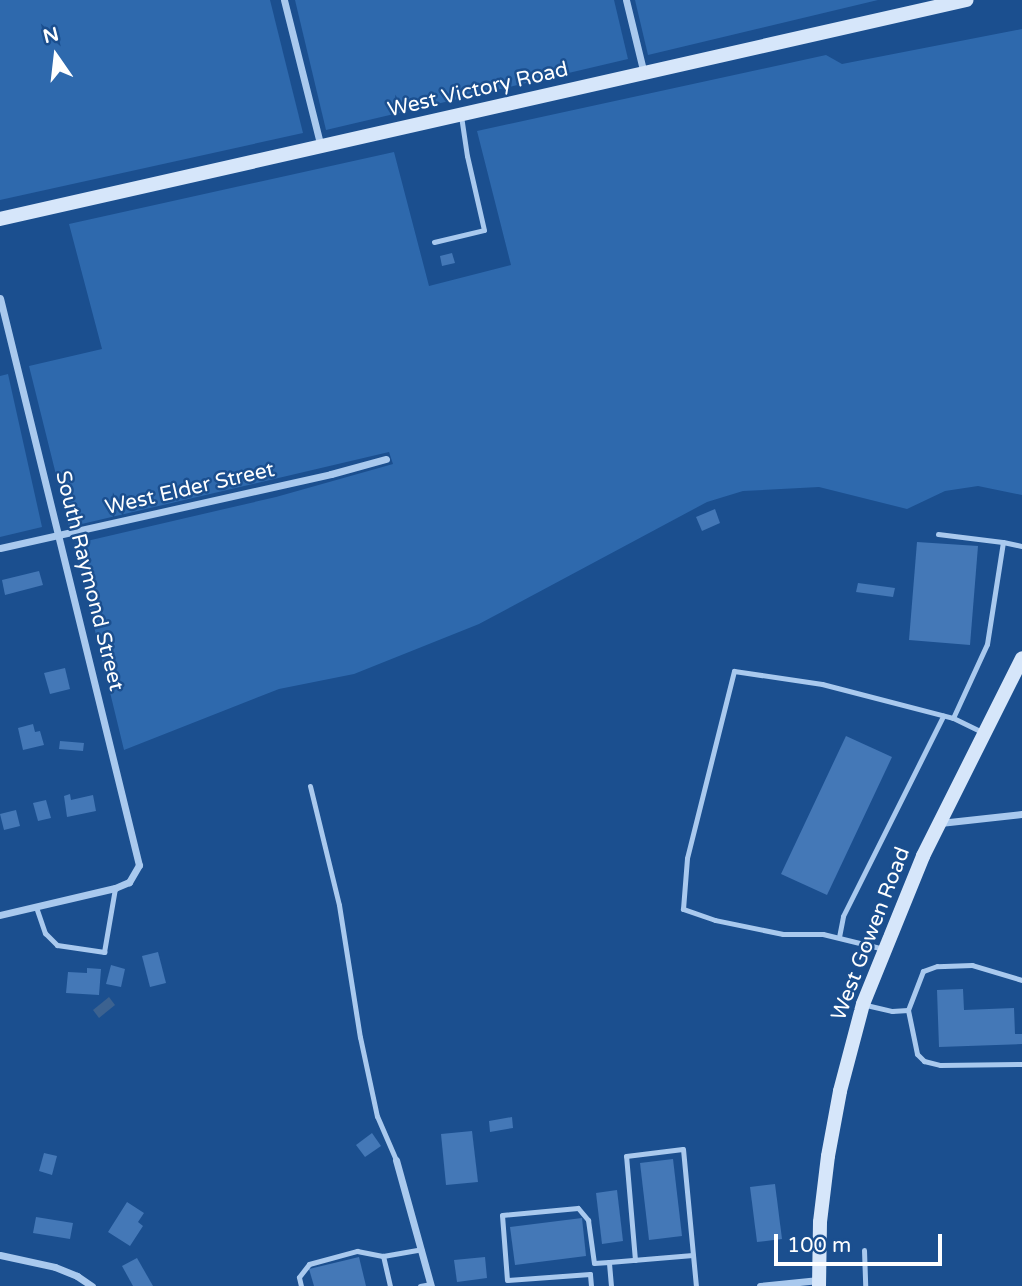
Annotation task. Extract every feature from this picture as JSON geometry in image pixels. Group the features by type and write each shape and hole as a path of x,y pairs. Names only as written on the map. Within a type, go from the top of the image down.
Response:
{"main road":[{"name":"West Victory Road","path":"0,219 966,0"},
{"name":"West Gowen Road","path":"819,1283 820,1222 828,1156 840,1090 863,1004 884,949 940,823 1022,658"}],"street":[{"path":"284,0 321,147"},
{"path":"626,0 644,74"},
{"name":"South Raymond Street","path":"0,298 138,859 136,873 129,882 115,888"},
{"name":"West Elder Street","path":"0,548 386,459"},
{"path":"940,823 1022,814"},
{"path":"0,915 115,888"},
{"path":"396,1160 430,1285"},
{"path":"0,1255 55,1267 92,1286"},
{"path":"760,1286 819,1283"}],"lane":[{"path":"434,242 485,230 467,156 461,116"},
{"path":"939,534 1022,546"},
{"path":"953,718 987,644 1003,542"},
{"path":"884,949 839,937 783,934 715,920 683,909 687,858 734,671 822,684 953,718 984,733"},
{"path":"839,937 843,916 943,716"},
{"path":"310,786 339,905 360,1037 377,1116 396,1160"},
{"path":"36,907 45,933 57,945 104,952 115,888"},
{"path":"1022,980 972,965 937,966 923,971 908,1010 917,1054 925,1061 940,1065 1022,1064"},
{"path":"863,1004 892,1011 908,1010"},
{"path":"635,1260 626,1156 683,1149 696,1286"},
{"path":"590,1274 507,1283 502,1215 578,1208 588,1220 594,1263 590,1274 591,1286"},
{"path":"301,1286 299,1277 309,1264 357,1251 383,1256 421,1249"},
{"path":"864,1250 865,1286"},
{"path":"594,1263 693,1255"},
{"path":"383,1256 390,1286"},
{"path":"609,1262 611,1286"},
{"path":"420,1286 430,1285"}],"shaded area":[{"path":"0,0 270,0 303,133 0,200"},
{"path":"295,0 614,0 628,59 326,130"},
{"path":"635,0 878,0 648,55"},
{"path":"1022,29 1022,495 978,486 945,491 907,509 819,487 743,491 707,502 479,624 354,674 279,689 124,750 74,544 276,497 393,464 389,452 69,527 29,366 102,349 69,224 394,152 429,286 511,265 477,131 826,55 842,64"},
{"path":"8,374 42,527 0,537 0,376"},
{"path":"109,997 115,1005 99,1018 93,1010"}],"building":[{"path":"452,253 455,263 442,266 440,256"},
{"path":"715,509 720,523 702,531 696,517"},
{"path":"917,542 978,546 970,645 909,640"},
{"path":"39,571 43,585 5,595 2,580"},
{"path":"858,583 895,588 893,597 856,592"},
{"path":"65,668 70,689 50,694 44,673"},
{"path":"33,724 35,732 40,731 44,745 23,750 18,728"},
{"path":"846,736 892,757 827,895 781,874"},
{"path":"60,741 84,743 83,751 59,749"},
{"path":"70,794 71,800 93,795 96,811 67,817 64,796"},
{"path":"46,800 51,818 38,821 33,803"},
{"path":"16,810 20,826 4,830 0,814"},
{"path":"158,952 166,983 150,987 142,956"},
{"path":"111,965 125,969 121,987 106,984"},
{"path":"87,968 101,969 99,995 66,993 68,972 87,973"},
{"path":"963,989 964,1010 1014,1008 1015,1034 1022,1034 1022,1044 939,1047 937,990"},
{"path":"512,1117 513,1128 490,1132 489,1121"},
{"path":"472,1131 478,1182 446,1185 441,1134"},
{"path":"372,1133 381,1146 365,1157 356,1145"},
{"path":"44,1153 57,1156 52,1175 39,1171"},
{"path":"673,1159 682,1236 649,1240 640,1163"},
{"path":"775,1184 782,1239 757,1242 750,1187"},
{"path":"617,1190 623,1241 602,1244 596,1193"},
{"path":"127,1202 144,1213 138,1222 143,1226 130,1246 108,1232"},
{"path":"36,1217 73,1223 70,1239 33,1233"},
{"path":"582,1218 586,1256 515,1265 510,1227"},
{"path":"359,1257 366,1286 314,1286 309,1269"},
{"path":"485,1257 487,1278 457,1282 454,1260"},
{"path":"137,1258 153,1286 133,1286 122,1266"}]}
